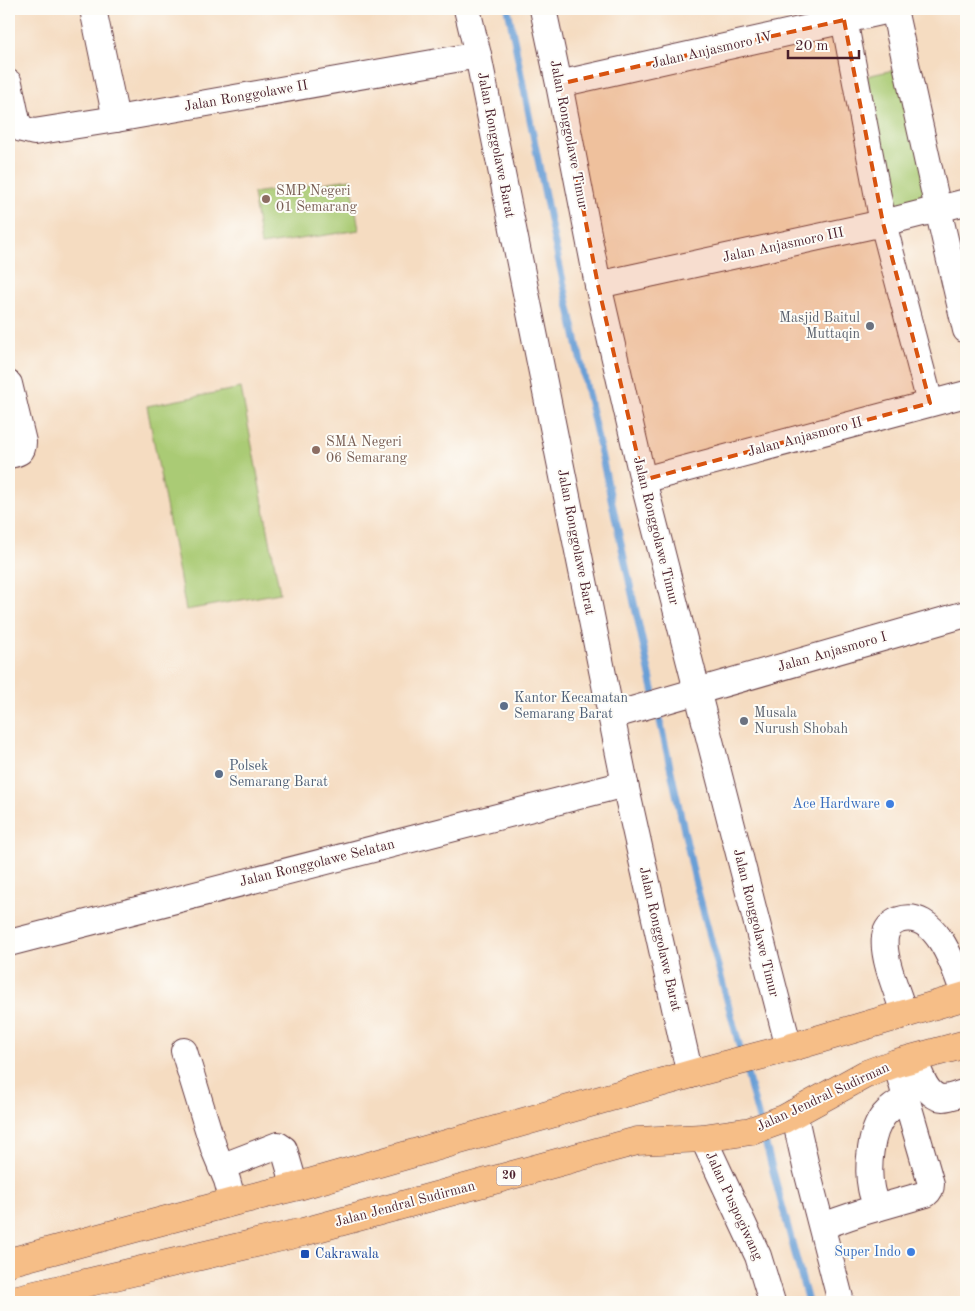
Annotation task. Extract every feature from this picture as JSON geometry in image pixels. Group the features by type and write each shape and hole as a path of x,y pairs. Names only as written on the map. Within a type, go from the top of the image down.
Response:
{"highway":[{"path":"9,1262 295,1187 776,1052 965,996"},
{"name":"Jalan Jendral Sudirman","path":"9,1301 303,1232 637,1141 710,1137 751,1131 789,1116 866,1074 966,1044"}],"street":[{"path":"93,9 116,119"},
{"name":"Jalan Ronggolawe Barat","path":"467,9 619,714 625,784 696,1073"},
{"name":"Jalan Ronggolawe Timur","path":"543,9 598,285 689,693 776,1052"},
{"path":"894,9 966,330"},
{"name":"Jalan Anjasmoro IV","path":"559,84 843,15 894,9"},
{"path":"843,15 883,223 930,403"},
{"name":"Jalan Ronggolawe II","path":"9,83 17,121 22,129 34,132 478,55"},
{"name":"Jalan Anjasmoro III","path":"598,285 883,223 966,202"},
{"path":"9,384 23,447 19,452 9,456"},
{"name":"Jalan Anjasmoro II","path":"643,480 966,394"},
{"name":"Jalan Anjasmoro I","path":"619,714 966,614"},
{"name":"Jalan Ronggolawe Selatan","path":"9,943 625,784"},
{"path":"905,1014 889,970 885,938 887,929 892,923 900,920 917,919 934,932 949,954 965,996"},
{"path":"184,1051 214,1149 233,1202"},
{"path":"905,1061 934,1096 945,1098 966,1092"},
{"path":"822,1226 929,1192 931,1184 906,1099 905,1061"},
{"path":"876,1208 871,1188 870,1168 873,1139 883,1116 895,1104 906,1099"},
{"path":"789,1116 806,1167 841,1302"},
{"name":"Jalan Puspogiwang","path":"710,1137 758,1256 772,1302"},
{"path":"221,1167 278,1145 284,1149 295,1187"}],"highlighted area":[{"path":"844,20 883,223 930,403 643,480 598,285 559,84"}],"green space":[{"path":"902,68 930,199 895,206 867,76"},
{"path":"351,179 359,230 261,245 253,193"},
{"path":"241,388 280,593 186,610 147,406"}],"waterway":[{"path":"508,9 553,235 695,880 742,1056"},
{"path":"745,1066 760,1123"},
{"path":"763,1134 808,1302"}],"place":[{"name":"SMP Negeri 01 Semarang","path":"266,199"},
{"name":"Masjid Baitul Muttaqin","path":"870,326"},
{"name":"SMA Negeri 06 Semarang","path":"316,450"},
{"name":"Kantor Kecamatan Semarang Barat","path":"504,706"},
{"name":"Musala Nurush Shobah","path":"744,721"},
{"name":"Polsek Semarang Barat","path":"219,774"},
{"name":"Ace Hardware","path":"890,804"},
{"name":"Super Indo","path":"911,1252"},
{"name":"Cakrawala","path":"305,1254"}]}
